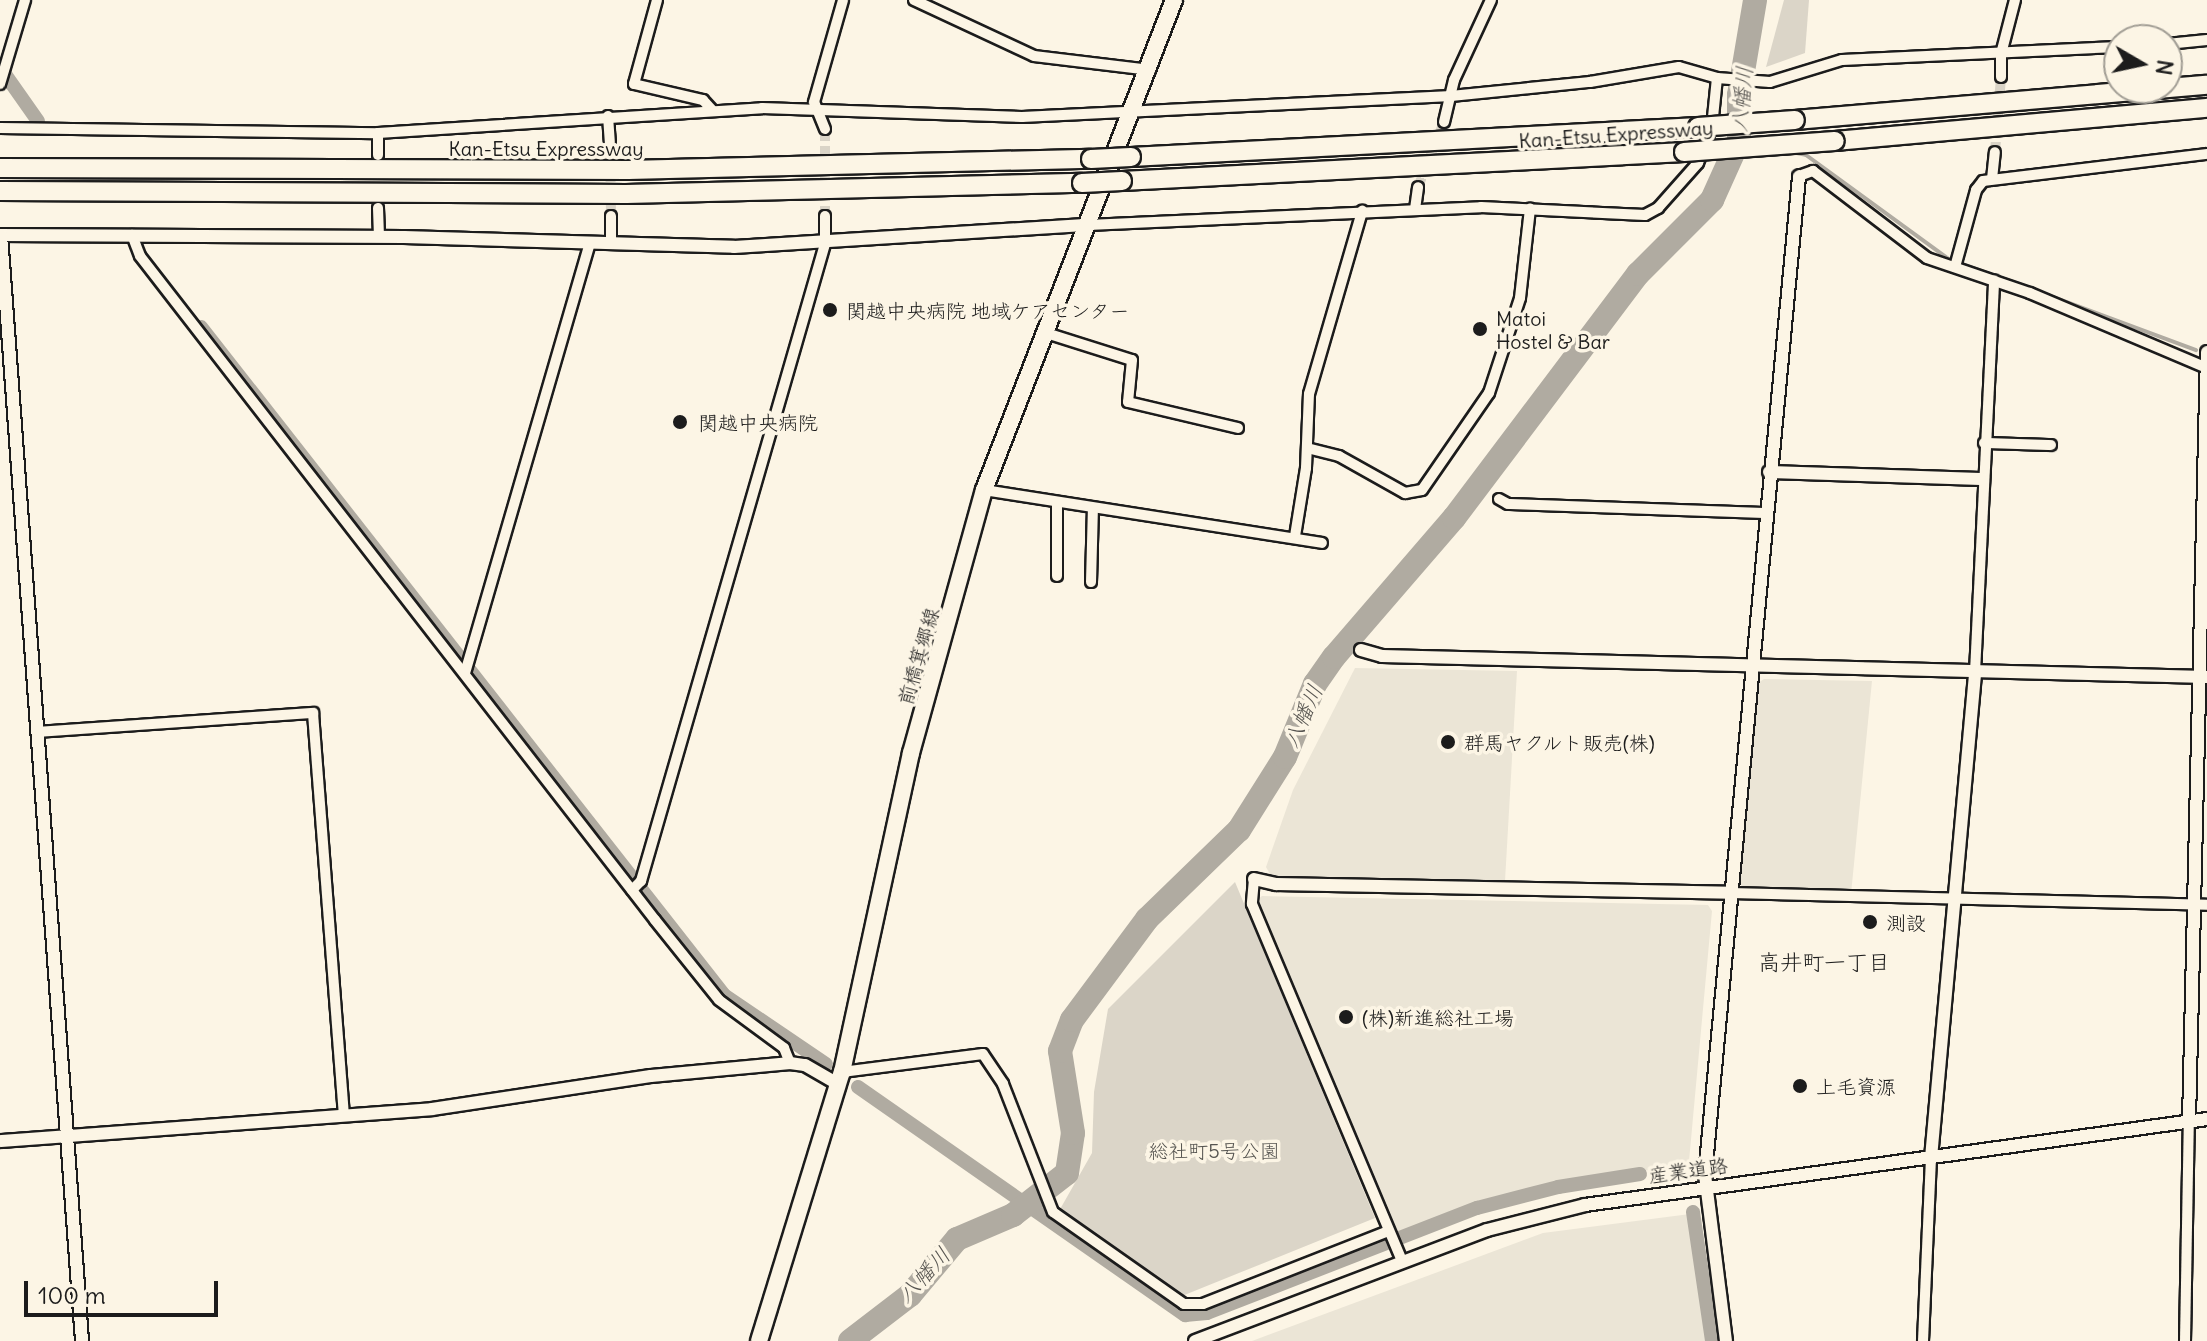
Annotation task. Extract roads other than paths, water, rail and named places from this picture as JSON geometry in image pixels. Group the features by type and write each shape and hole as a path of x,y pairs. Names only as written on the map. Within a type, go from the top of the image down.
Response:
{"highway":[{"name":"Kan-Etsu Expressway","path":"0,168 628,170 1091,159 1698,127 2207,85"},
{"name":"Kan-Etsu Expressway","path":"0,191 626,194 1082,183 1684,152 2207,108"}],"main road":[{"name":"前橋箕郷線","path":"759,1341 840,1078 904,782 984,490 1043,332 1135,110 1174,0"}],"street":[{"path":"0,84 25,0"},
{"path":"657,0 634,84 703,100 712,110"},
{"path":"825,129 820,109 814,102 843,0"},
{"path":"914,0 1034,56 1150,70"},
{"path":"2001,77 2001,54 2015,0"},
{"path":"1444,122 1454,80 1487,1"},
{"path":"2183,42 2207,40"},
{"path":"0,128 378,133 712,110 820,109 1008,118 1451,96 1590,82 1679,67 1721,78 1776,81 1805,67 1842,60 2103,48"},
{"path":"1,235 379,237 590,244 825,244 1088,225 1415,209 1530,209 1621,216 1655,211 1689,174 1708,143 1721,78"},
{"path":"608,116 610,142"},
{"path":"378,133 378,155"},
{"path":"1992,179 1995,152"},
{"path":"1955,267 1976,190 1992,179 2207,154"},
{"path":"1726,1341 1704,1188 1799,176 1813,171 1927,258 1994,280 2205,368"},
{"path":"1415,209 1418,187"},
{"path":"378,208 379,237"},
{"path":"1307,448 1339,456 1405,493 1422,490 1489,393 1517,311 1530,209"},
{"path":"1295,536 1312,384 1362,211"},
{"path":"611,216 611,244"},
{"path":"632,890 641,881 825,244 825,216"},
{"path":"0,221 82,1341"},
{"path":"132,235 140,256 719,1000 784,1048 790,1063"},
{"path":"465,673 590,244"},
{"path":"1923,1341 1931,1158 1975,672 1994,280"},
{"path":"1043,332 1132,360 1128,402 1238,428"},
{"path":"2185,1341 2192,905 2203,677 2207,352"},
{"path":"1984,443 2051,445"},
{"path":"1769,472 1982,479"},
{"path":"984,490 1295,536 1322,543"},
{"path":"1499,499 1508,504 1766,513"},
{"path":"1057,502 1057,576"},
{"path":"1091,582 1093,508"},
{"path":"1361,650 1382,656 2203,677"},
{"path":"38,732 313,713 344,1115"},
{"path":"1402,1261 1386,1232 1252,904 1254,879 1276,884 2207,905"},
{"path":"0,1141 462,1106 651,1076 790,1063 840,1078 983,1054 1003,1084 1049,1205 1058,1218 1191,1306 1386,1232"},
{"name":"産業道路","path":"1195,1341 1487,1230 1585,1205 2207,1119"}],"waterway":[{"name":"八幡川","path":"850,1341 910,1295 957,1239 1013,1215 1067,1173 1073,1133 1060,1051 1072,1020 1147,919 1239,830 1285,757 1315,684 1334,657 1454,518 1638,274 1712,200 1739,140 1739,95 1755,0"},
{"path":"0,67 38,121"},
{"path":"1791,152 1806,155 1950,260"},
{"path":"1962,264 1998,277"},
{"path":"2048,295 2196,350"},
{"path":"201,327 724,995 826,1064"},
{"path":"858,1087 1185,1315 1207,1313 1477,1208 1558,1187 1640,1174"},
{"path":"1693,1212 1712,1341"}],"tunnel":[{"path":"1995,152 2001,77"},
{"path":"1418,187 1444,122"},
{"path":"825,129 825,216"},
{"path":"610,142 611,216"}],"place":[{"name":"関越中央病院 地域ケアセンター","path":"830,310"},
{"name":"Matoi Hostel & Bar","path":"1480,329"},
{"name":"関越中央病院","path":"680,422"},
{"name":"群馬ヤクルト販売(株)","path":"1448,742"},
{"name":"測設","path":"1870,922"},
{"name":"(株)新進総社工場","path":"1346,1017"},
{"name":"上毛資源","path":"1800,1086"}],"district":[{"name":"高井町一丁目","path":"1824,963"}],"park label":[{"name":"総社町5号公園","path":"1214,1150"}]}
